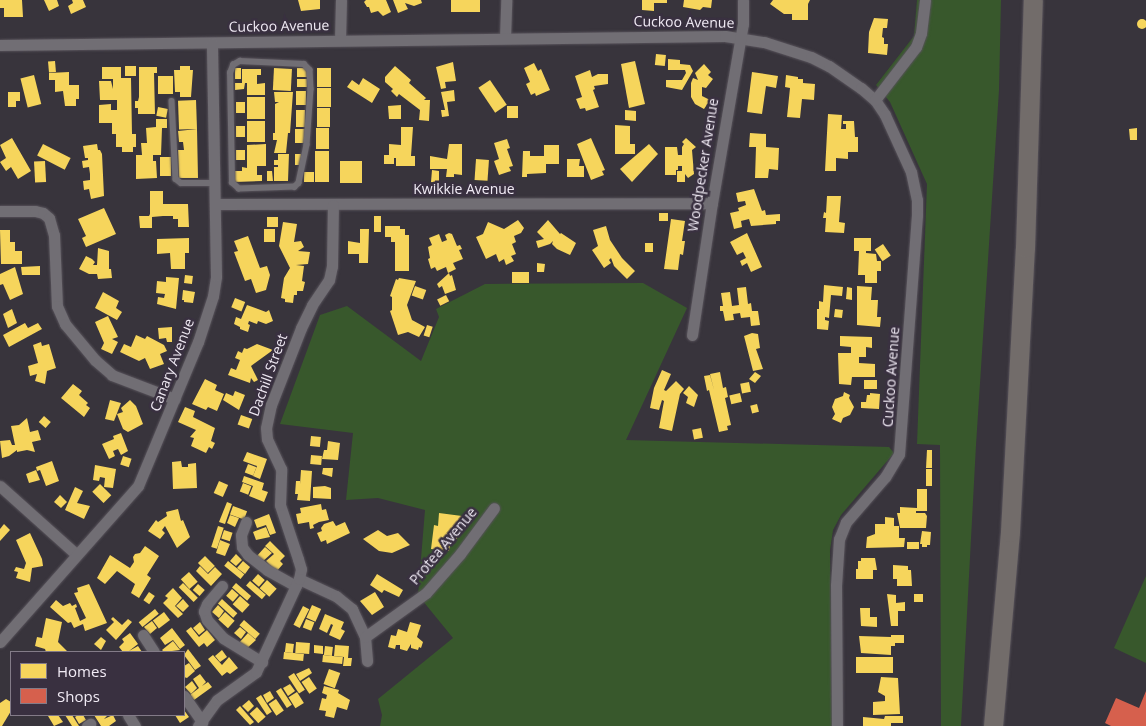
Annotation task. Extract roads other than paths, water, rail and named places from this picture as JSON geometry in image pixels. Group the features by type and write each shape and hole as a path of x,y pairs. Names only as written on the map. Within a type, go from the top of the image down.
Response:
{"highway":[{"path":"993,726 1010,532 1025,248 1033,0"}],"street":[{"path":"340,40 341,0"},
{"path":"505,38 506,0"},
{"name":"Woodpecker Avenue","path":"692,335 712,203 743,24 743,0"},
{"path":"875,100 916,47 922,33 925,0"},
{"name":"Cuckoo Avenue","path":"0,45 725,36 790,49 811,57 846,77 875,100 886,115 911,172 917,200 917,215 899,454 885,477 846,522 839,539 836,585 837,726"},
{"name":"Canary Avenue","path":"0,642 138,486 198,342 213,296 216,276 216,183 212,43"},
{"name":"Kwikkie Avenue","path":"216,204 267,196 333,205 712,203"},
{"name":"Dachill Street","path":"298,582 301,569 280,504 281,469 267,439 266,428 271,405 301,328 312,305 329,280 332,266 333,205"},
{"path":"0,211 35,211 43,213 49,218 54,235 56,306 59,314 95,360 112,375 175,399"},
{"path":"0,486 77,555"},
{"name":"Protea Avenue","path":"365,637 426,593 460,554 494,508"},
{"path":"246,522 240,535 242,547 248,555 267,570 344,602 352,610 365,637 367,661"},
{"path":"185,698 200,724 217,700 256,672 298,582"},
{"path":"222,586 207,604 204,611 207,620 223,638 262,662"},
{"path":"143,635 153,651"}],"lane":[{"path":"240,61 304,64 312,74 307,145 299,183 292,188 267,196 239,190 231,179 230,73 233,64 240,61"},
{"path":"172,101 176,179 181,182 216,183"}]}
